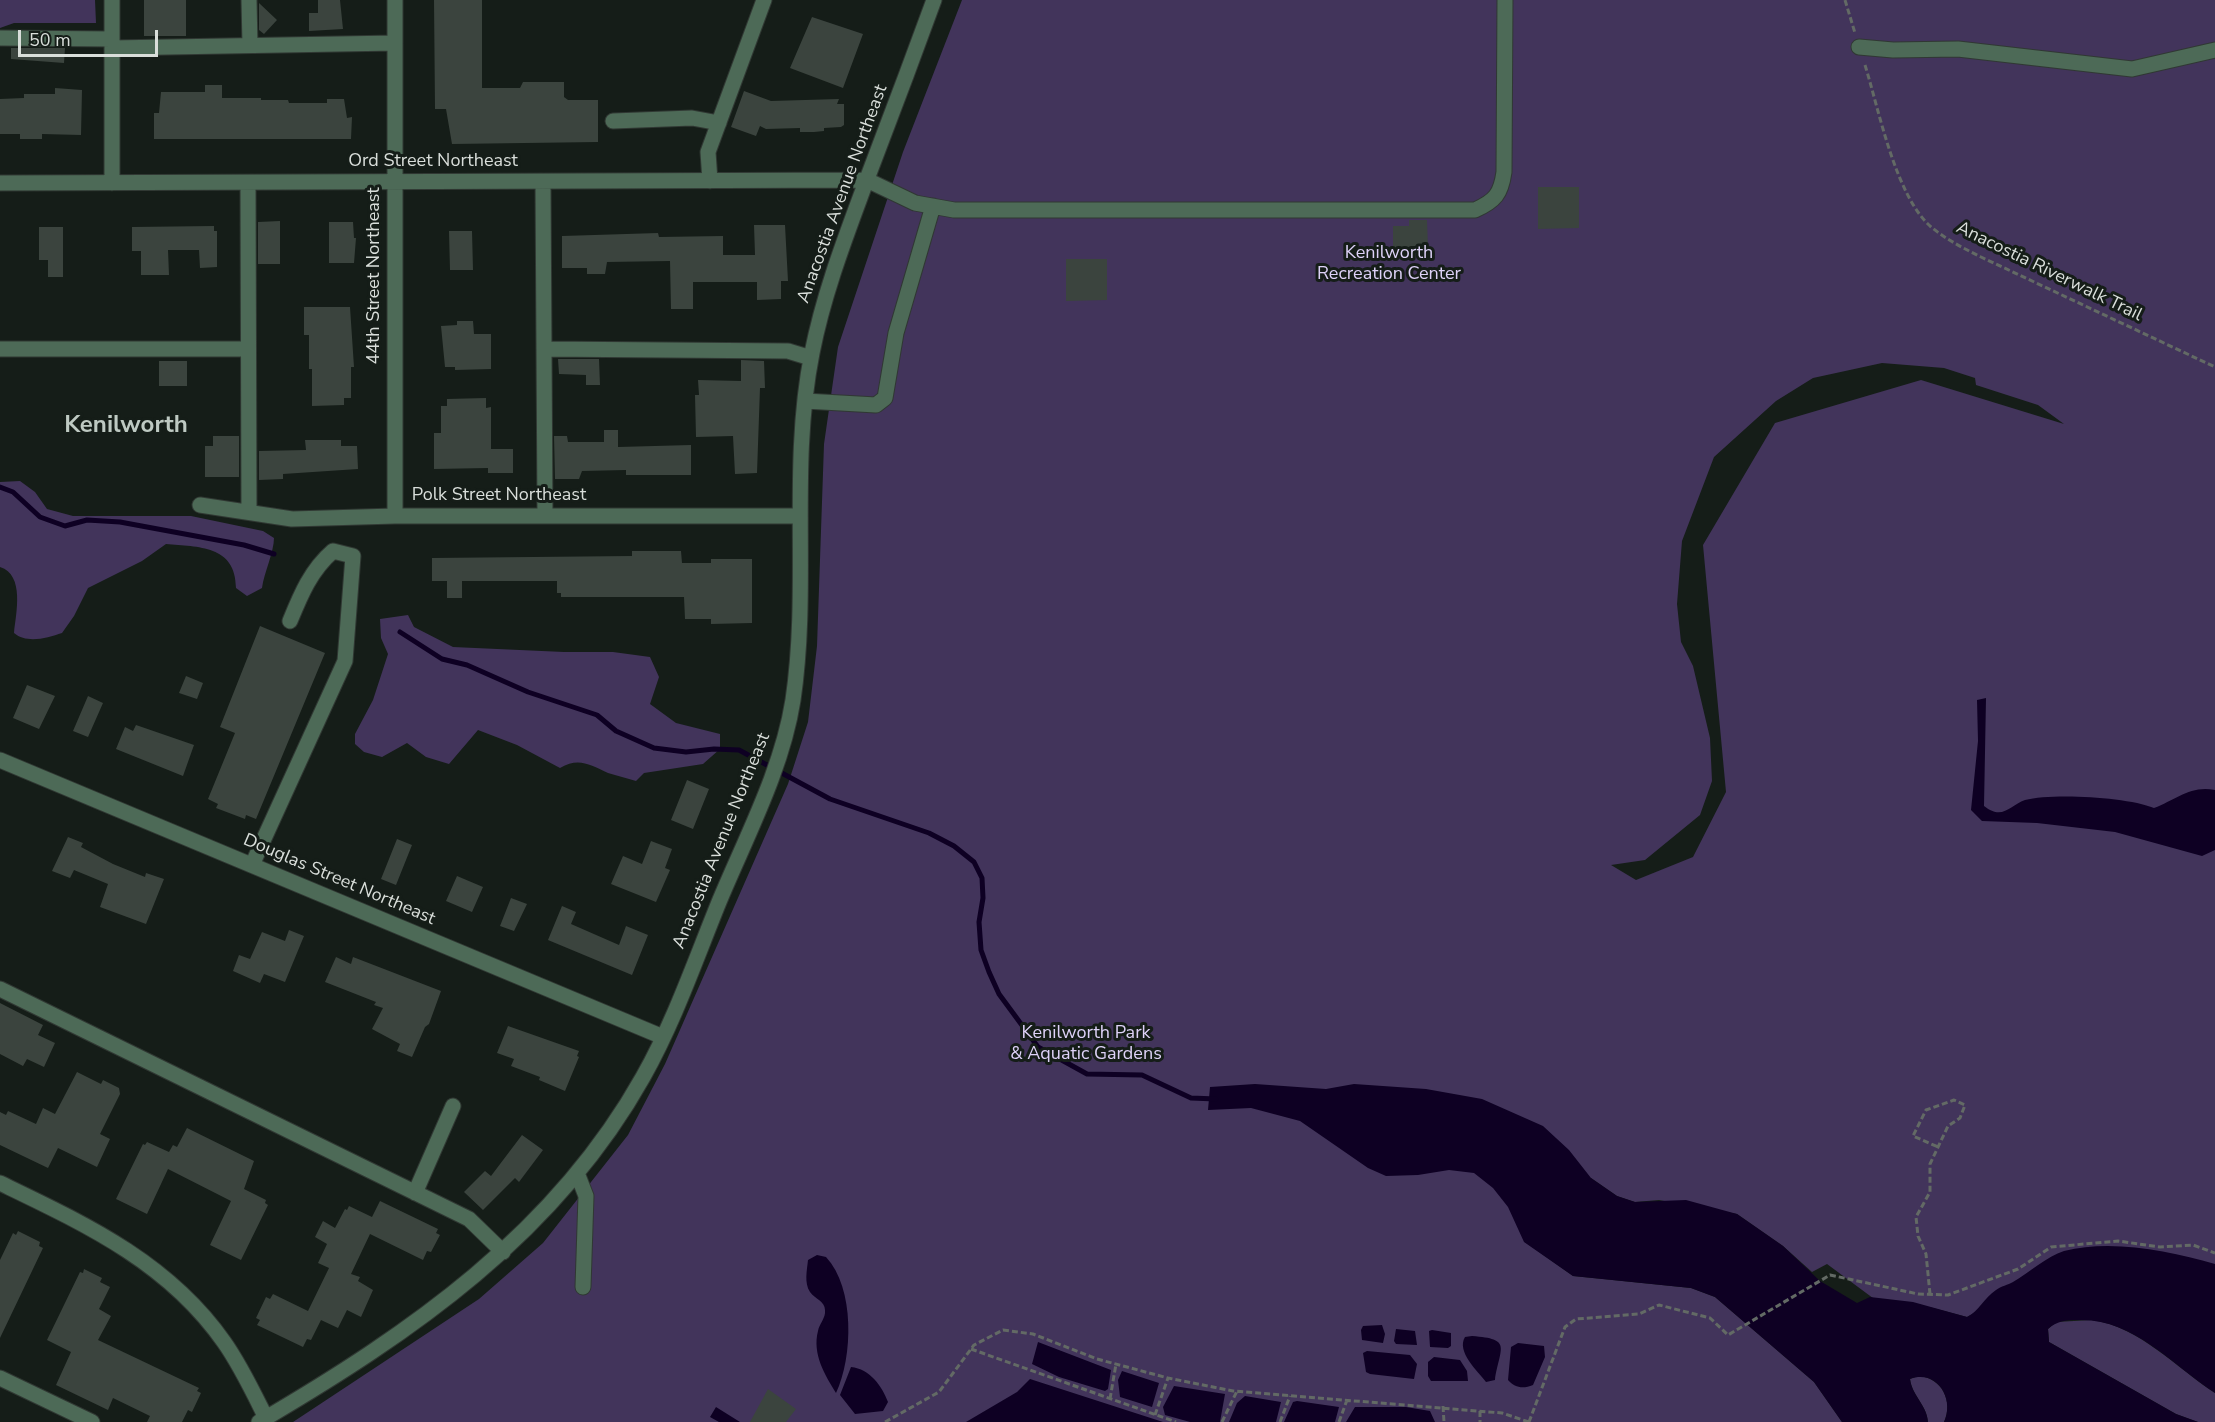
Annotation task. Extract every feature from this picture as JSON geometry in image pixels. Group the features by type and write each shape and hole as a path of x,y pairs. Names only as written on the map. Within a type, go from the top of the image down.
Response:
{"street":[{"path":"112,0 112,183"},
{"path":"249,0 250,45"},
{"name":"44th Street Northeast","path":"394,516 395,0"},
{"path":"710,181 708,152 764,0"},
{"name":"Anacostia Avenue Northeast","path":"262,1420 426,1315 503,1252 577,1173 632,1096 663,1037 779,758 791,711 796,672 800,460 811,358 836,262 934,0"},
{"path":"867,180 915,203 954,210 1474,210 1491,203 1502,192 1505,0"},
{"path":"0,38 112,44 395,43"},
{"path":"1860,47 1893,50 1958,49 2132,69 2215,50"},
{"path":"613,122 692,118 719,123"},
{"name":"Ord Street Northeast","path":"0,183 867,180"},
{"path":"543,182 545,515"},
{"path":"248,183 249,512"},
{"path":"805,401 876,405 885,398 896,333 933,206"},
{"path":"0,349 249,349"},
{"path":"544,350 789,351 811,358"},
{"name":"Polk Street Northeast","path":"200,505 292,519 545,515 800,516"},
{"path":"252,865 345,661 353,556 333,551 324,558 305,583 290,621"},
{"name":"Douglas Street Northeast","path":"0,760 663,1037"},
{"path":"0,989 469,1220 503,1252"},
{"path":"416,1193 453,1106"},
{"path":"577,1173 586,1196 583,1287"},
{"path":"0,1183 110,1238 170,1282 196,1307 224,1341 262,1420"},
{"path":"0,1378 92,1422"}],"path":[{"name":"Anacostia Riverwalk Trail","path":"1845,0 1902,182 1913,206 1929,225 1949,240 1981,257 2215,367"},
{"path":"1930,1294 1926,1254 1918,1236 1916,1217 1930,1192 1930,1164 1948,1126 1960,1118 1965,1105 1954,1100 1926,1110 1913,1136 1938,1147"},
{"path":"885,1422 939,1392 970,1349 1003,1330 1033,1334 1116,1364 1168,1378 1237,1391 1443,1406 1503,1413 1529,1422 1565,1327 1576,1319 1639,1314 1659,1305 1710,1318 1728,1335 1830,1275 1918,1294 1948,1295 1964,1291 2018,1269 2051,1247 2118,1241 2160,1246 2193,1245 2215,1253"},
{"path":"970,1349 1176,1422"},
{"path":"1110,1399 1116,1364"},
{"path":"1155,1414 1168,1378"},
{"path":"1222,1422 1237,1391"},
{"path":"1280,1422 1290,1396"},
{"path":"1339,1422 1347,1400"},
{"path":"1443,1406 1444,1422"},
{"path":"1480,1411 1480,1422"}],"green space":[{"path":"0,0 95,0 96,23 14,23 0,28"},
{"name":"Kenilworth Park & Aquatic Gardens","path":"962,0 2215,0 2215,1296 1976,1312 1967,1317 1929,1307 1885,1307 1827,1264 1812,1272 1783,1246 1737,1214 1659,1200 1635,1202 1617,1196 1591,1178 1525,1242 1573,1276 1691,1288 1715,1297 1814,1382 1842,1422 293,1422 479,1299 543,1243 628,1135 665,1064 788,784 808,722 817,646 824,444 838,347 903,152","holes":["1882,363 1944,368 1975,378 1976,385 2038,405 2064,424 1921,380 1775,423 1703,545 1726,792 1693,857 1636,880 1611,865 1645,860 1700,815 1712,781 1710,738 1693,666 1681,642 1677,604 1682,541 1714,457 1776,401 1813,378"]},
{"path":"20,481 35,492 47,509 73,516 191,516 263,531 274,538 262,588 247,596 236,588 230,563 222,556 202,548 166,544 142,561 88,588 74,616 62,633 37,639 19,636 14,633 17,605 16,586 8,571 0,567 0,482"},
{"path":"408,615 414,627 453,647 613,652 650,657 659,677 650,704 676,723 720,734 720,749 703,764 644,773 636,781 584,763 573,763 560,768 517,745 478,730 449,764 426,757 407,743 382,757 364,752 355,744 355,734 373,700 388,654 381,638 380,619"},
{"path":"2092,1320 2109,1324 2141,1339 2215,1393 2215,1422 2198,1422 2176,1414 2049,1342 2048,1329 2056,1322"},
{"path":"1918,1376 1933,1381 1943,1392 1947,1406 1944,1422 1928,1422 1925,1410 1911,1385 1910,1379"}],"shaded area":[{"path":"1986,698 1984,806 2001,812 2025,800 2071,797 2126,801 2154,808 2191,791 2215,790 2215,850 2202,856 2115,832 2037,823 1982,821 1971,810 1978,741 1977,700"},
{"path":"1255,1084 1326,1089 1354,1084 1426,1089 1482,1099 1543,1126 1569,1150 1591,1178 1617,1196 1635,1202 1686,1200 1737,1214 1783,1246 1820,1281 1857,1303 1870,1297 1913,1302 1967,1317 1998,1289 2058,1253 2082,1248 2121,1246 2140,1248 2215,1264 2215,1393 2151,1345 2116,1326 2098,1321 2069,1320 2048,1329 2049,1342 2176,1414 2198,1422 1944,1422 1947,1404 1941,1388 1936,1382 1920,1377 1910,1379 1911,1385 1925,1410 1928,1422 1842,1422 1814,1382 1715,1297 1691,1288 1573,1276 1524,1242 1508,1207 1493,1188 1474,1173 1449,1170 1418,1175 1386,1176 1368,1168 1300,1121 1251,1108 1208,1110 1210,1087"},
{"path":"817,1255 826,1257 835,1270 846,1304 848,1342 846,1361 836,1393 818,1356 818,1331 825,1307 810,1292 807,1285 808,1260"},
{"path":"1382,1325 1385,1334 1383,1343 1362,1340 1363,1326"},
{"path":"1396,1329 1415,1331 1417,1345 1396,1344 1394,1341"},
{"path":"1429,1331 1451,1333 1451,1346 1448,1348 1430,1347"},
{"path":"1465,1337 1485,1337 1499,1343 1501,1352 1495,1380 1486,1382 1466,1355 1463,1343"},
{"path":"1038,1342 1111,1370 1108,1389 1105,1391 1059,1377 1032,1364"},
{"path":"1518,1343 1544,1346 1545,1357 1533,1385 1526,1387 1516,1386 1508,1380 1511,1347"},
{"path":"1367,1351 1410,1355 1417,1364 1414,1379 1366,1372 1363,1353"},
{"path":"1434,1357 1460,1360 1467,1371 1468,1381 1431,1381 1428,1376 1428,1362"},
{"path":"851,1367 864,1371 879,1384 888,1402 883,1411 855,1414 840,1395"},
{"path":"1122,1371 1159,1383 1152,1407 1120,1397 1118,1380"},
{"path":"1030,1379 1163,1422 966,1422 1017,1392"},
{"path":"1174,1386 1225,1394 1220,1422 1190,1422 1165,1415 1163,1407"},
{"path":"1245,1396 1281,1402 1276,1422 1229,1422 1237,1403"},
{"path":"1293,1402 1339,1407 1335,1422 1284,1422"},
{"path":"716,1407 740,1422 719,1422 710,1417"},
{"path":"1355,1407 1406,1407 1430,1411 1435,1422 1346,1422"}],"building":[{"path":"144,0 186,0 186,36 144,36"},
{"path":"318,0 340,0 343,29 309,31 309,13 318,13"},
{"path":"434,0 482,0 482,88 520,88 523,82 564,82 564,97 568,100 598,100 598,142 452,144 446,109 435,109"},
{"path":"259,3 277,20 264,34 259,30"},
{"path":"812,17 863,34 843,88 790,68"},
{"path":"11,48 65,48 64,63 11,59"},
{"path":"205,85 222,85 222,98 288,100 289,103 327,103 327,99 344,99 347,118 352,117 351,139 154,139 154,113 159,113 161,92 205,92"},
{"path":"55,88 82,90 81,135 42,134 42,139 20,139 20,134 0,134 0,99 24,98 24,94 55,94"},
{"path":"744,91 771,101 839,99 837,104 844,104 844,125 814,132 800,132 800,128 766,129 760,126 756,136 731,127"},
{"path":"1538,187 1579,187 1579,228 1538,229"},
{"path":"1409,220 1427,220 1428,247 1410,248 1410,253 1393,253 1393,226 1409,226"},
{"path":"280,221 280,264 258,264 258,222"},
{"path":"329,222 353,222 354,238 356,238 354,263 329,263"},
{"path":"754,225 785,225 788,281 781,281 781,299 757,300 757,282 693,282 693,309 671,309 670,261 607,262 605,274 587,274 587,268 562,268 562,236 658,233 659,237 723,236 723,255 755,255"},
{"path":"214,226 214,231 217,231 217,267 200,268 199,250 168,250 169,275 141,275 141,251 132,251 132,227"},
{"path":"39,227 63,227 63,277 48,277 48,260 39,260"},
{"path":"449,231 472,231 473,270 450,270"},
{"path":"1066,259 1107,259 1107,300 1066,301"},
{"path":"304,307 350,307 354,367 351,367 351,398 344,398 344,405 312,406 312,369 309,369 309,335 304,335"},
{"path":"457,321 473,321 474,334 491,334 491,369 455,370 455,367 445,367 441,326 457,325"},
{"path":"558,359 599,359 600,385 586,385 586,375 559,374"},
{"path":"741,360 764,361 765,388 760,388 757,473 735,474 733,436 696,437 695,395 699,395 698,380 741,381"},
{"path":"159,361 187,361 187,386 159,386"},
{"path":"486,398 486,408 491,407 491,449 513,449 513,473 488,473 488,468 434,469 434,433 441,433 441,406 447,406 447,399"},
{"path":"604,430 618,430 618,447 691,445 691,475 626,475 626,470 582,471 579,479 555,479 554,436 567,436 568,442 604,442"},
{"path":"213,436 239,436 239,477 205,477 205,446 213,446"},
{"path":"305,440 341,440 341,446 357,446 358,469 283,474 283,479 259,480 259,451 306,450"},
{"path":"632,551 681,551 682,563 711,563 711,559 752,559 752,623 711,624 711,619 685,619 684,597 561,597 561,593 557,593 557,581 462,581 462,598 447,598 447,581 432,581 432,558 632,556"},
{"path":"260,626 325,653 256,819 246,815 245,819 216,808 218,804 208,799 235,733 220,727"},
{"path":"186,676 203,683 197,699 179,693"},
{"path":"27,685 55,696 39,729 13,718"},
{"path":"88,696 103,703 88,737 73,731"},
{"path":"136,725 194,745 183,776 116,749 125,727 133,731"},
{"path":"687,780 709,789 693,829 671,820"},
{"path":"68,837 83,843 81,847 113,864 145,877 146,873 164,879 146,924 100,907 108,884 74,870 70,878 52,871"},
{"path":"397,839 412,845 396,885 381,879"},
{"path":"651,841 672,849 665,868 670,870 656,902 611,884 623,856 642,864"},
{"path":"457,876 483,887 472,912 446,901"},
{"path":"511,898 527,904 514,931 500,926"},
{"path":"562,906 576,912 571,924 619,945 626,926 648,935 632,975 548,940"},
{"path":"289,930 304,936 285,982 264,974 260,983 233,971 239,955 250,959 262,932 285,941"},
{"path":"336,957 351,964 353,957 441,991 429,1024 425,1027 412,1057 397,1051 400,1044 372,1029 383,1008 374,1005 376,1002 325,982"},
{"path":"0,1003 43,1025 38,1035 55,1043 44,1067 27,1059 23,1066 0,1054"},
{"path":"508,1026 579,1051 577,1056 579,1057 565,1091 539,1080 540,1077 511,1066 514,1059 497,1053"},
{"path":"77,1072 101,1084 103,1080 119,1088 120,1094 100,1134 110,1139 97,1167 58,1148 48,1168 0,1145 0,1112 6,1115 8,1111 36,1124 43,1108 55,1114"},
{"path":"187,1128 254,1161 244,1189 266,1200 265,1203 268,1205 241,1260 210,1245 231,1201 168,1169 147,1214 116,1199 143,1144 147,1142 169,1152 173,1145 177,1147"},
{"path":"522,1135 543,1150 519,1182 515,1178 483,1210 464,1192 485,1171 491,1176"},
{"path":"380,1201 438,1229 436,1233 440,1235 431,1252 427,1251 423,1260 370,1234 351,1274 360,1277 358,1281 373,1290 361,1317 347,1310 338,1328 321,1320 311,1340 307,1339 303,1347 257,1325 260,1320 256,1318 266,1297 270,1299 273,1294 308,1311 329,1268 318,1263 327,1244 315,1237 323,1221 335,1228 349,1206 372,1217"},
{"path":"18,1231 40,1242 39,1246 43,1248 0,1338 0,1260 13,1233 16,1235"},
{"path":"84,1269 102,1278 100,1282 110,1287 99,1309 111,1316 98,1340 199,1388 197,1391 201,1393 192,1412 188,1410 182,1422 147,1422 150,1416 113,1398 108,1410 56,1385 71,1352 47,1340 80,1272 83,1273"},
{"path":"768,1389 796,1409 786,1422 750,1422"}],"waterway":[{"path":"0,487 13,492 40,517 65,526 87,520 120,522 244,545 274,554"},
{"path":"400,632 442,659 467,665 528,692 597,715 616,731 654,748 686,752 714,749 739,750 830,799 929,833 954,846 974,862 982,878 983,898 979,922 981,950 989,972 999,994 1038,1047 1087,1074 1142,1075 1191,1098 1216,1099"}],"district":[{"name":"Kenilworth","path":"126,426"}],"park label":[{"name":"Kenilworth Recreation Center","path":"1389,264"}]}
